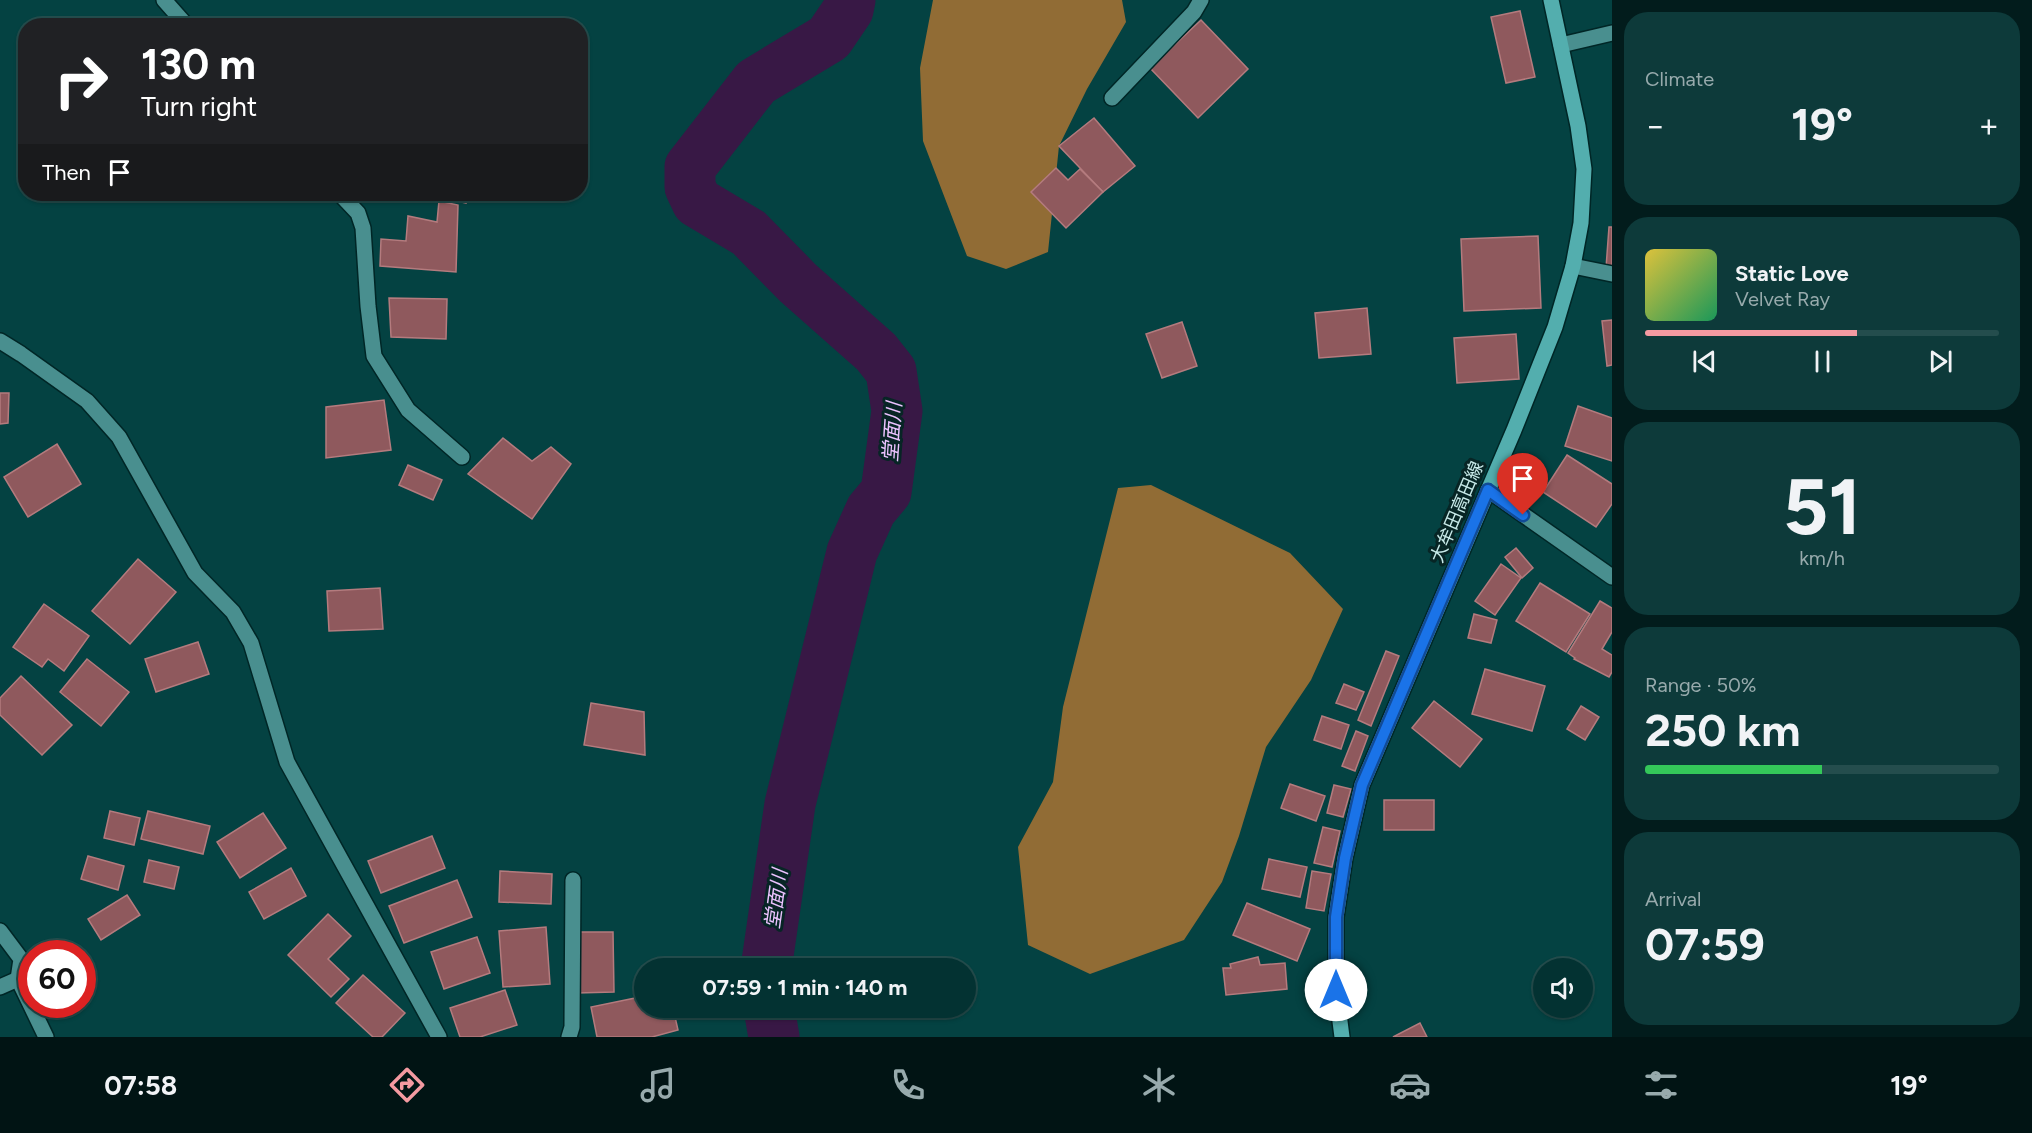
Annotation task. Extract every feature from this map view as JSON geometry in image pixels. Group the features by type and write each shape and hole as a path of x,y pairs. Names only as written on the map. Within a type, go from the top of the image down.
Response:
{"main road":[{"name":"大牟田高田線","path":"1342,1037 1336,990 1336,917 1345,858 1362,785 1514,430 1555,327 1573,266 1581,223 1584,169 1578,126 1551,0"}],"street":[{"path":"164,0 180,18"},
{"path":"1112,98 1194,12 1201,0"},
{"path":"1561,45 1612,33"},
{"path":"347,201 358,213 363,228 374,356 408,410 462,457"},
{"path":"1573,266 1612,274"},
{"path":"0,341 87,401 119,436 195,573 233,612 251,643 287,762 439,1037"},
{"path":"1488,490 1612,577"},
{"path":"569,1037 572,1027 573,880"},
{"path":"0,931 18,955"},
{"path":"0,987 18,979"},
{"path":"37,1018 46,1037"}],"shaded area":[{"path":"933,0 1122,0 1126,22 1087,89 1059,146 1048,252 1006,269 967,256 923,141 920,68"},
{"path":"1151,485 1290,553 1343,609 1311,680 1266,747 1239,836 1222,882 1184,940 1090,974 1028,945 1018,847 1053,782 1063,707 1118,488"}],"building":[{"path":"1520,11 1535,77 1506,83 1491,17"},
{"path":"1201,20 1248,69 1198,118 1150,68"},
{"path":"1094,118 1135,166 1103,192 1059,146"},
{"path":"1056,168 1068,180 1080,169 1103,192 1066,228 1031,192"},
{"path":"439,201 458,205 456,272 380,266 381,239 406,241 408,216 437,222"},
{"path":"1609,227 1612,227 1612,268 1606,268"},
{"path":"1538,236 1541,308 1464,311 1461,239"},
{"path":"389,298 447,299 446,339 391,337"},
{"path":"1367,308 1371,354 1319,358 1315,313"},
{"path":"1612,320 1612,365 1607,366 1602,321"},
{"path":"1182,322 1197,366 1162,378 1146,334"},
{"path":"1516,334 1519,379 1457,383 1454,338"},
{"path":"0,393 9,393 8,423 0,424"},
{"path":"384,400 391,450 326,458 326,407"},
{"path":"1578,406 1612,418 1612,461 1565,446"},
{"path":"503,438 532,461 551,447 571,464 532,519 468,474"},
{"path":"57,444 81,484 28,517 4,477"},
{"path":"1567,455 1612,484 1612,504 1596,527 1543,492"},
{"path":"408,465 442,480 433,500 399,485"},
{"path":"1516,548 1533,568 1522,578 1505,557"},
{"path":"138,559 176,592 130,644 92,611"},
{"path":"1501,564 1521,578 1495,615 1475,601"},
{"path":"1540,583 1590,614 1566,652 1516,621"},
{"path":"380,588 383,629 329,631 327,591"},
{"path":"1600,601 1612,608 1612,632 1602,649 1612,655 1612,672 1609,677 1574,659 1568,653"},
{"path":"44,604 89,636 64,671 48,659 42,667 13,647"},
{"path":"1474,614 1497,620 1491,643 1468,638"},
{"path":"198,642 209,674 156,692 145,659"},
{"path":"1386,651 1399,656 1371,726 1358,720"},
{"path":"87,659 129,692 101,726 60,692"},
{"path":"1485,669 1545,686 1532,731 1472,714"},
{"path":"21,676 72,725 42,755 0,715 0,698"},
{"path":"1344,684 1364,692 1356,710 1336,703"},
{"path":"1434,701 1482,739 1460,767 1412,728"},
{"path":"591,703 644,712 645,755 584,745"},
{"path":"1581,706 1599,717 1585,740 1567,729"},
{"path":"1322,716 1349,725 1341,749 1314,740"},
{"path":"1356,731 1368,736 1355,771 1342,766"},
{"path":"1290,784 1325,796 1316,821 1281,808"},
{"path":"1334,785 1351,789 1343,817 1327,813"},
{"path":"1384,800 1434,800 1434,830 1384,830"},
{"path":"110,811 140,818 134,845 104,838"},
{"path":"148,811 210,826 203,854 141,839"},
{"path":"263,813 286,848 240,878 217,842"},
{"path":"1323,827 1340,831 1332,867 1314,863"},
{"path":"432,836 445,868 381,893 368,861"},
{"path":"88,856 124,866 118,890 81,879"},
{"path":"1269,859 1307,867 1300,897 1262,889"},
{"path":"149,860 179,867 174,889 144,882"},
{"path":"291,868 306,896 264,919 249,892"},
{"path":"500,871 552,874 551,904 499,902"},
{"path":"1312,871 1331,874 1324,911 1306,908"},
{"path":"457,880 472,917 404,943 389,906"},
{"path":"127,895 140,915 101,940 88,919"},
{"path":"1247,903 1310,929 1297,961 1233,935"},
{"path":"328,914 351,936 328,959 349,979 331,997 288,955"},
{"path":"546,927 550,984 503,987 499,931"},
{"path":"576,932 613,932 614,992 577,993"},
{"path":"477,937 490,973 444,989 431,952"},
{"path":"1258,957 1260,965 1285,963 1287,989 1226,995 1223,968 1231,968 1230,964"},
{"path":"363,975 405,1013 382,1037 373,1037 336,1003"},
{"path":"505,990 517,1025 480,1037 460,1037 450,1008"},
{"path":"634,998 634,1018 675,1018 678,1030 652,1037 597,1037 591,1007"},
{"path":"1420,1023 1427,1037 1393,1037"}],"waterway":[{"name":"堂面川","path":"768,958 790,804 852,552 871,510 886,492 897,411 891,371 876,352 798,283 749,233 697,202 690,187 690,167 756,82 829,38 848,10 850,0"},
{"name":"堂面川","path":"771,1018 774,1037"}],"route":[{"path":"1336,990 1336,917 1345,858 1362,785 1488,490 1523,515"}]}
